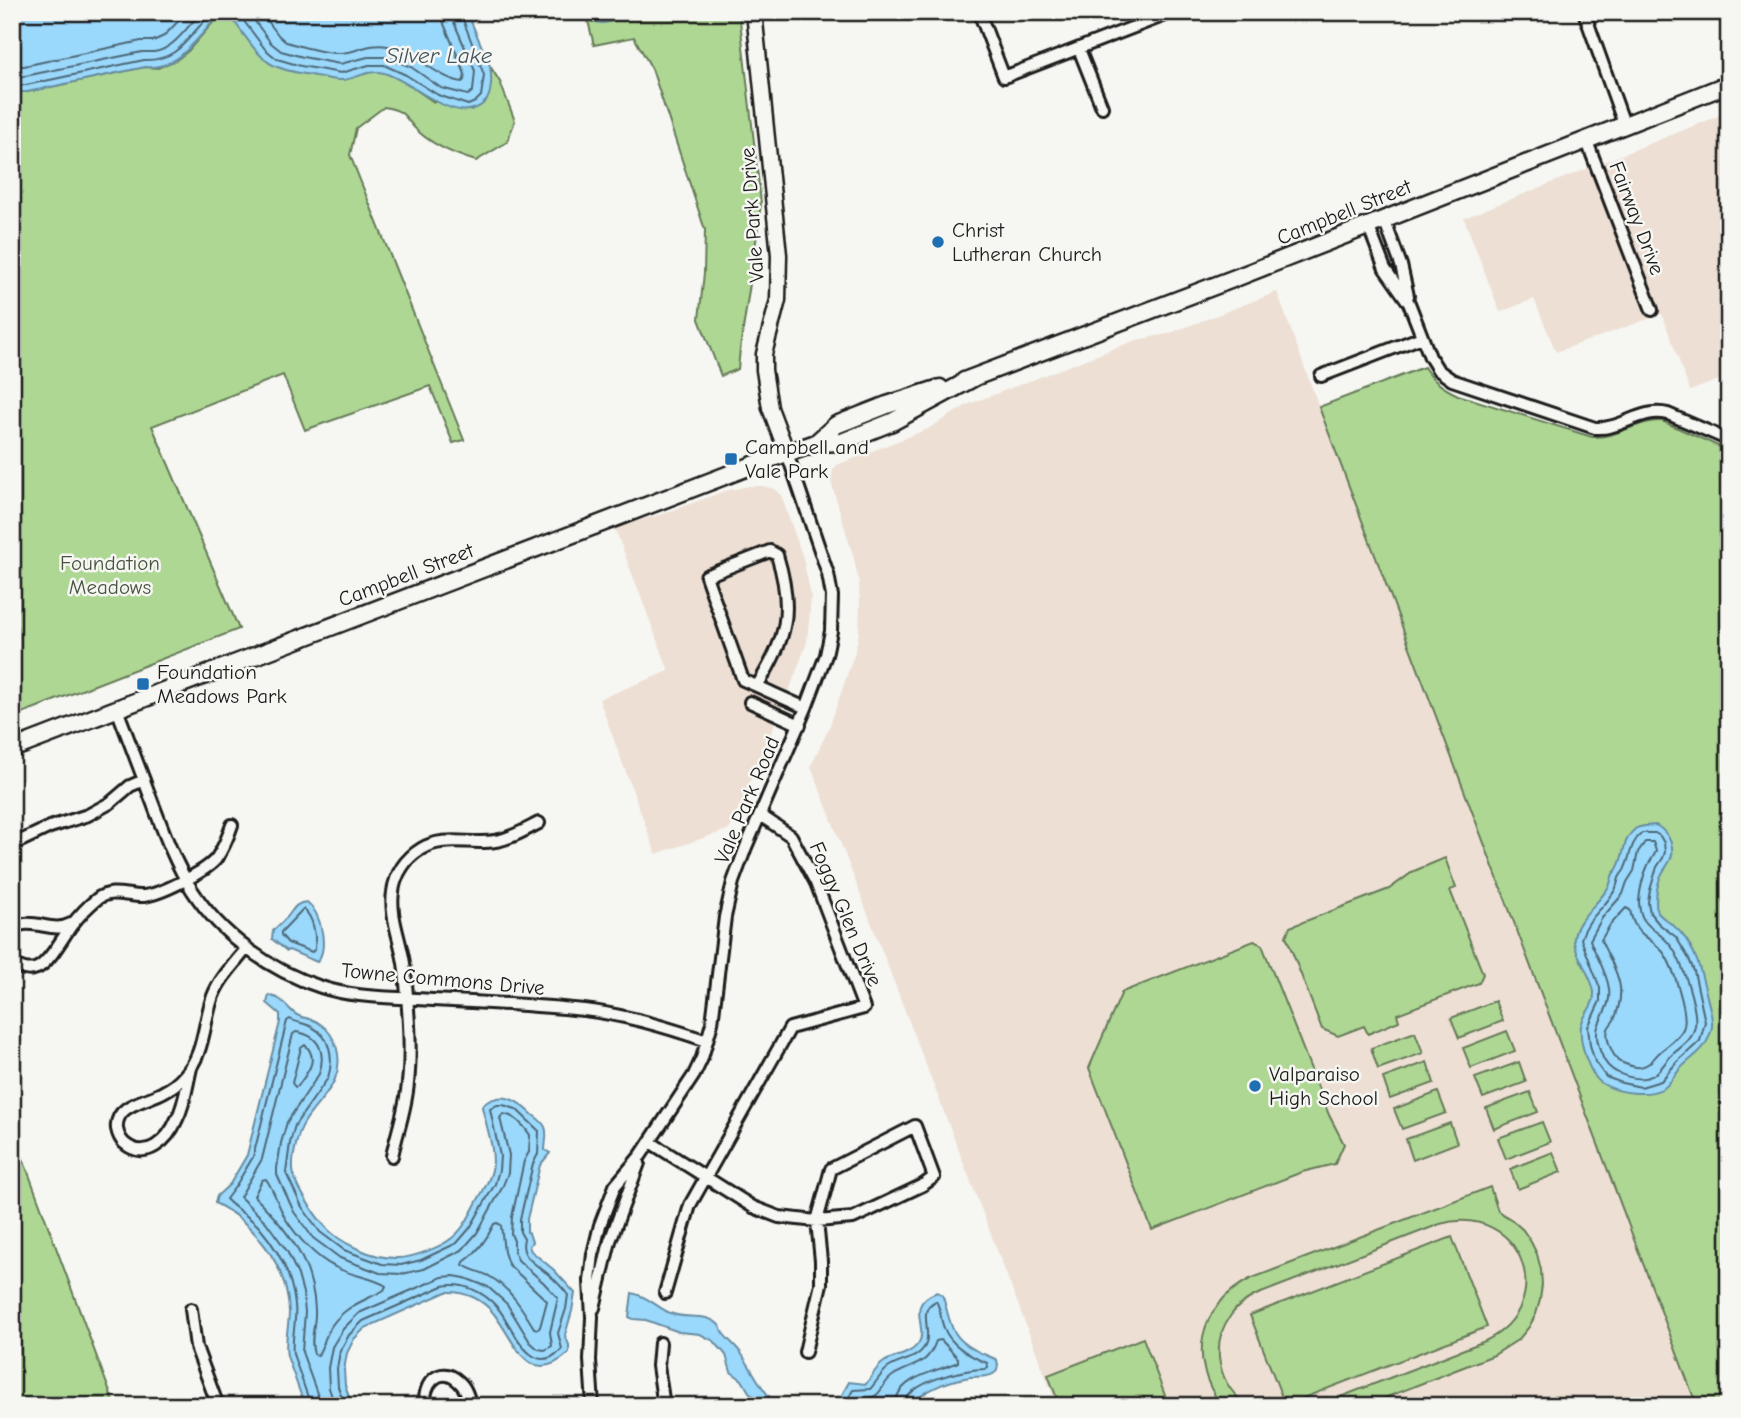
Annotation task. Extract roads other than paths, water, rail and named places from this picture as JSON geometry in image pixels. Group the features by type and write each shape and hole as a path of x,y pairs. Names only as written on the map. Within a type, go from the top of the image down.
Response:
{"main road":[{"name":"Campbell Street","path":"12,749 787,453 816,443 842,442 892,422 975,377 1729,84"}],"street":[{"name":"Vale Park Drive","path":"754,12 779,255 778,300 764,354 764,370 770,408 787,453"},
{"path":"979,12 1004,77 1173,12"},
{"path":"1584,12 1624,124"},
{"path":"1079,49 1102,107"},
{"name":"Fairway Drive","path":"1586,139 1652,310"},
{"path":"1384,219 1401,265 1409,303 1430,357 1438,370 1452,380 1587,426 1602,428 1647,413 1661,412 1729,440"},
{"path":"1368,225 1385,269 1409,303"},
{"path":"1321,376 1422,337"},
{"name":"Vale Park Road","path":"593,1406 590,1360 592,1317 610,1241 641,1155 694,1075 707,1041 716,1001 729,899 738,866 800,725 829,644 833,620 832,596 825,564 787,453"},
{"path":"757,686 780,645 786,621 784,577 777,555 769,551 705,576 743,680 806,708"},
{"path":"750,702 800,725"},
{"name":"Towne Commons Drive","path":"117,709 172,852 196,897 247,948 277,968 323,988 352,993 608,1013 646,1021 707,1041"},
{"path":"12,845 50,827 89,815 110,803 130,786 144,780"},
{"name":"Foggy Glen Drive","path":"665,1293 690,1205 790,1028 863,1008 816,883 792,836 760,815"},
{"path":"392,1156 408,1085 409,1047 405,968 392,898 396,878 406,861 420,849 436,842 497,841 539,823"},
{"path":"12,963 26,970 39,967 73,923 103,896 118,893 143,896 155,894 200,872 214,861 224,846 232,825"},
{"path":"12,929 17,925 29,923 59,929 73,923"},
{"path":"191,1068 164,1092 130,1106 120,1115 117,1130 125,1144 134,1149 153,1148 163,1140 178,1119 216,989 247,948"},
{"path":"650,1142 753,1207 779,1217 817,1221 853,1217 923,1185 934,1177 915,1126 831,1169 817,1221 821,1284 805,1352"},
{"path":"191,1309 196,1347 218,1406"},
{"path":"660,1343 658,1366 663,1406"},
{"path":"426,1406 424,1397 427,1386 436,1378 447,1375 461,1384 471,1406"}],"water":[{"name":"Silver Lake","path":"12,12 467,12 490,66 490,90 485,102 474,109 461,110 434,101 384,73 373,72 339,80 289,71 267,62 231,17 225,16 214,20 185,52 164,65 27,92 12,92"},
{"path":"584,12 631,12 613,21 600,23 594,22"},
{"path":"1656,825 1665,832 1672,847 1671,858 1659,882 1657,912 1679,930 1692,948 1704,983 1712,1027 1704,1046 1664,1088 1633,1093 1603,1084 1593,1074 1586,1058 1581,1026 1593,1002 1594,992 1576,950 1574,938 1579,924 1609,885 1631,833 1640,827"},
{"path":"307,902 316,914 322,931 321,956 317,962 287,951 272,939 273,931 295,907"},
{"path":"269,995 278,998 296,1015 319,1023 330,1034 337,1048 335,1079 302,1127 294,1152 293,1169 300,1189 319,1219 330,1231 357,1249 378,1256 404,1258 441,1245 461,1230 492,1170 492,1147 483,1105 497,1098 516,1101 543,1123 546,1133 545,1150 550,1153 540,1165 527,1219 527,1232 532,1242 529,1246 531,1251 554,1270 575,1293 565,1335 569,1353 555,1363 543,1366 532,1364 516,1348 494,1314 484,1304 466,1295 446,1292 365,1328 354,1339 347,1353 344,1370 345,1385 352,1406 305,1406 287,1356 287,1295 276,1263 256,1234 215,1203 217,1196 230,1184 247,1155 280,1022 280,1014 267,1003"},
{"path":"937,1292 943,1297 956,1334 966,1345 997,1360 996,1372 988,1376 945,1383 908,1406 832,1406 838,1402 849,1382 866,1384 881,1364 915,1348 921,1337 921,1303"},
{"path":"632,1293 670,1313 713,1320 741,1353 768,1395 779,1406 762,1406 742,1380 731,1372 726,1355 714,1341 700,1334 679,1332 629,1317"}],"place":[{"name":"Christ Lutheran Church","path":"938,242"},
{"name":"Campbell and Vale Park","path":"731,459"},
{"name":"Foundation Meadows Park","path":"143,684"},
{"name":"Valparaiso High School","path":"1255,1086"}],"park label":[{"name":"Foundation Meadows","path":"110,575"}]}
